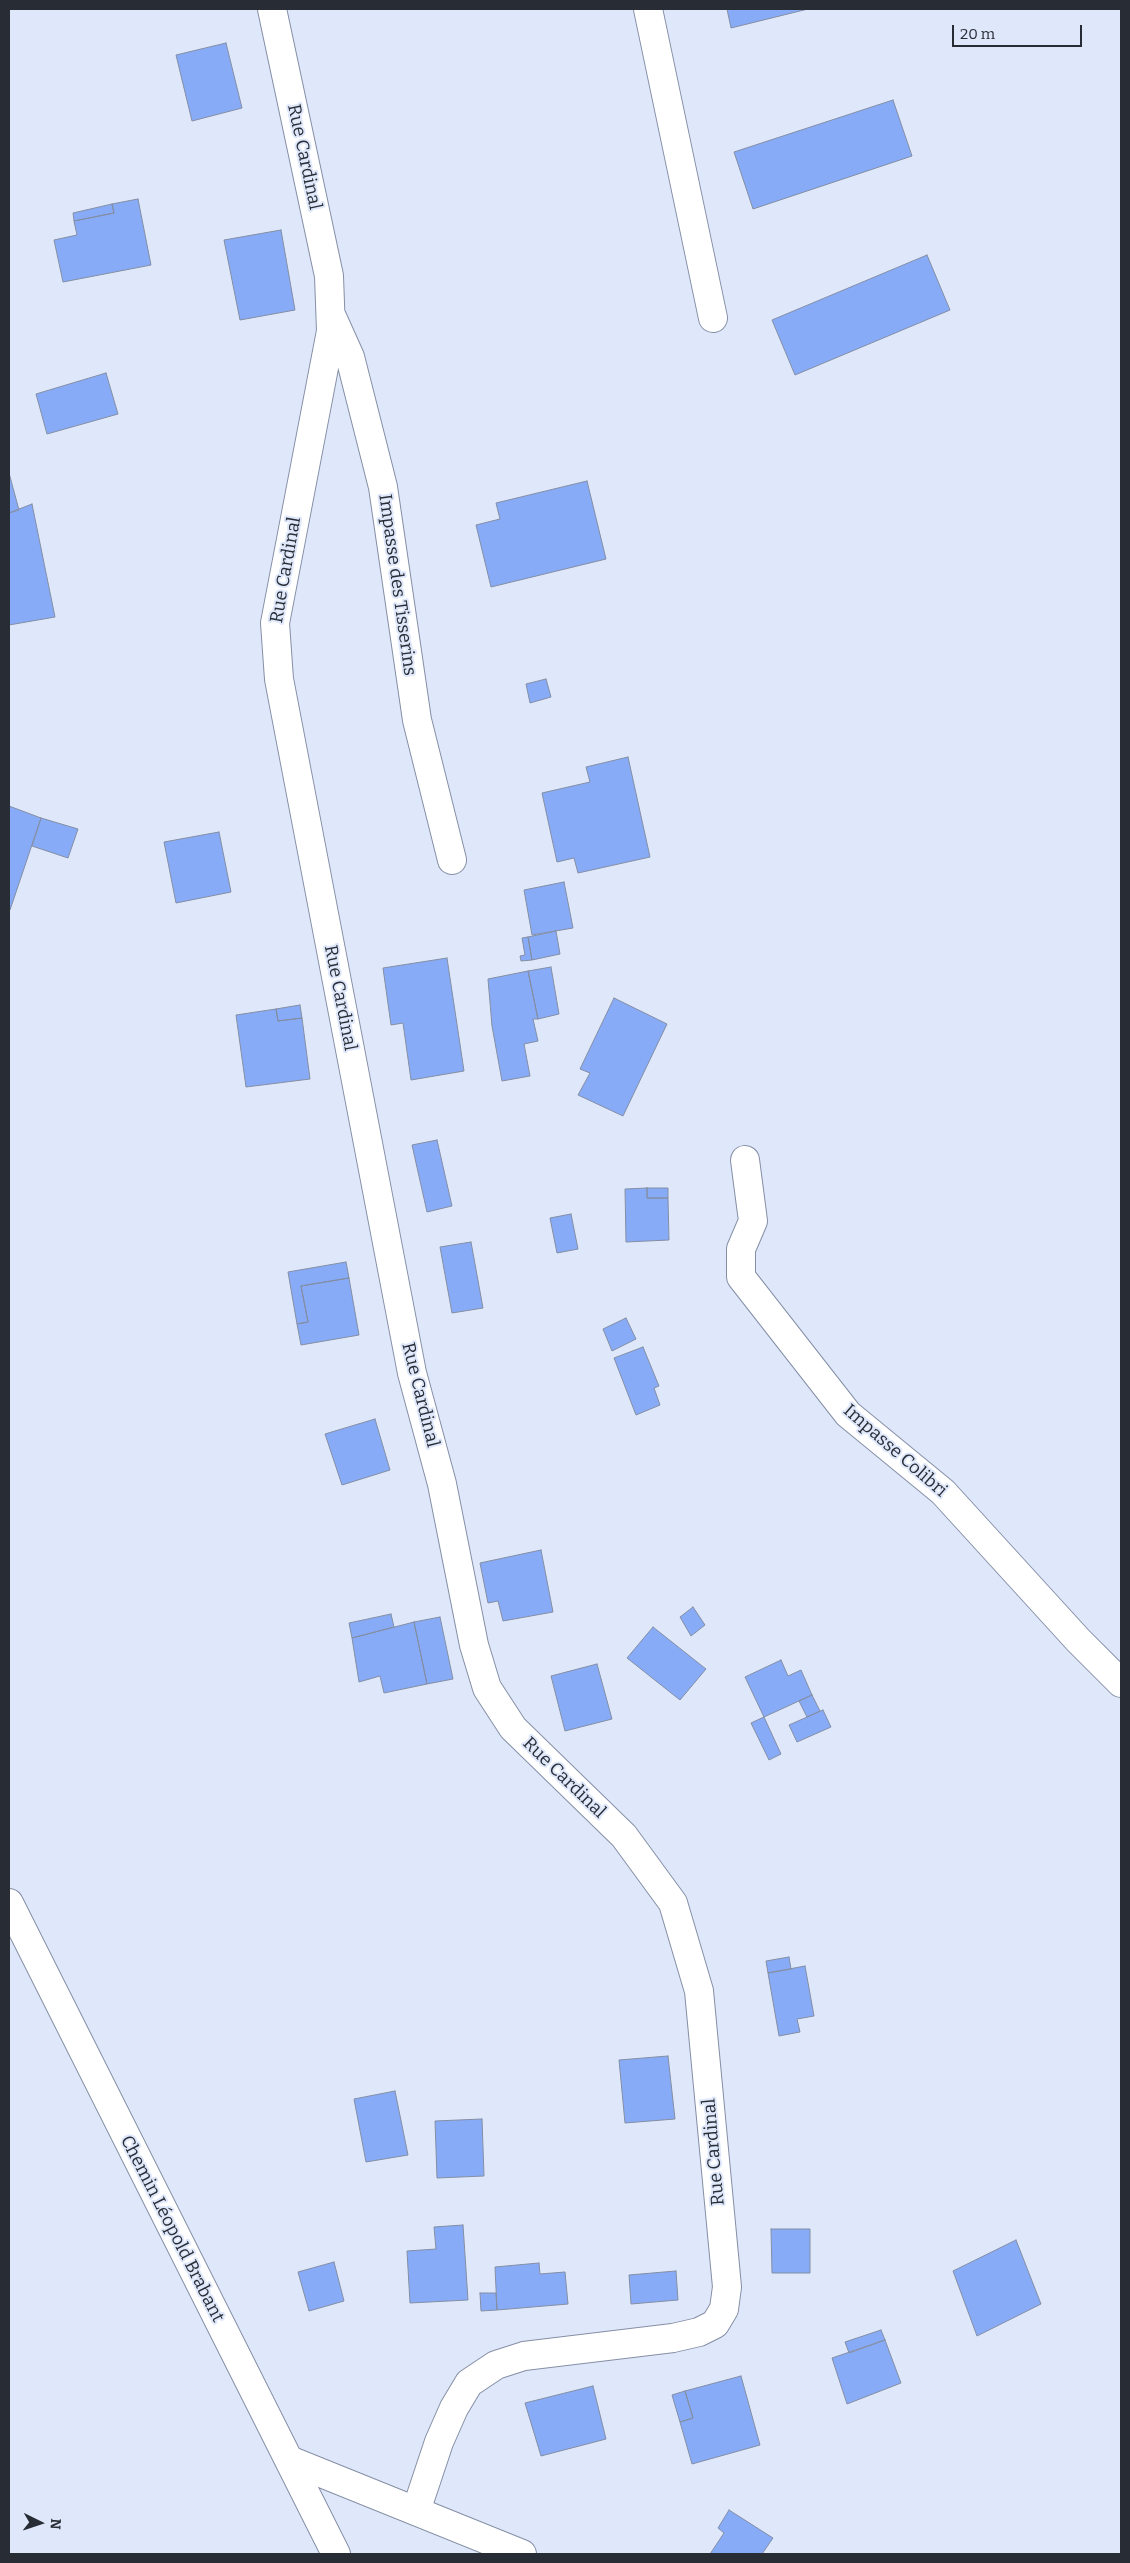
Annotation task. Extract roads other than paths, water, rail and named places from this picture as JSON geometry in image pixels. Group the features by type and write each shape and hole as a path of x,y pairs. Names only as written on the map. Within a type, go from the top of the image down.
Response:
{"street":[{"name":"Rue Cardinal","path":"272,9 329,276 330,314 330,332 322,386 275,623 279,679 412,1373 442,1484 474,1645 487,1688 513,1728 624,1836 673,1903 699,1991 727,2287 724,2309 715,2324 699,2332 673,2338 524,2356 496,2365 469,2383 454,2408 439,2442 416,2512"},
{"path":"648,9 712,318"},
{"name":"Impasse des Tisserins","path":"330,314 350,357 383,487 417,720 452,860"},
{"name":"Impasse Colibri","path":"745,1160 753,1221 741,1249 741,1278 848,1414 943,1492 1078,1640 1121,1683"},
{"name":"Chemin Léopold Brabant","path":"9,1903 336,2554"},
{"path":"289,2460 522,2554"}]}
